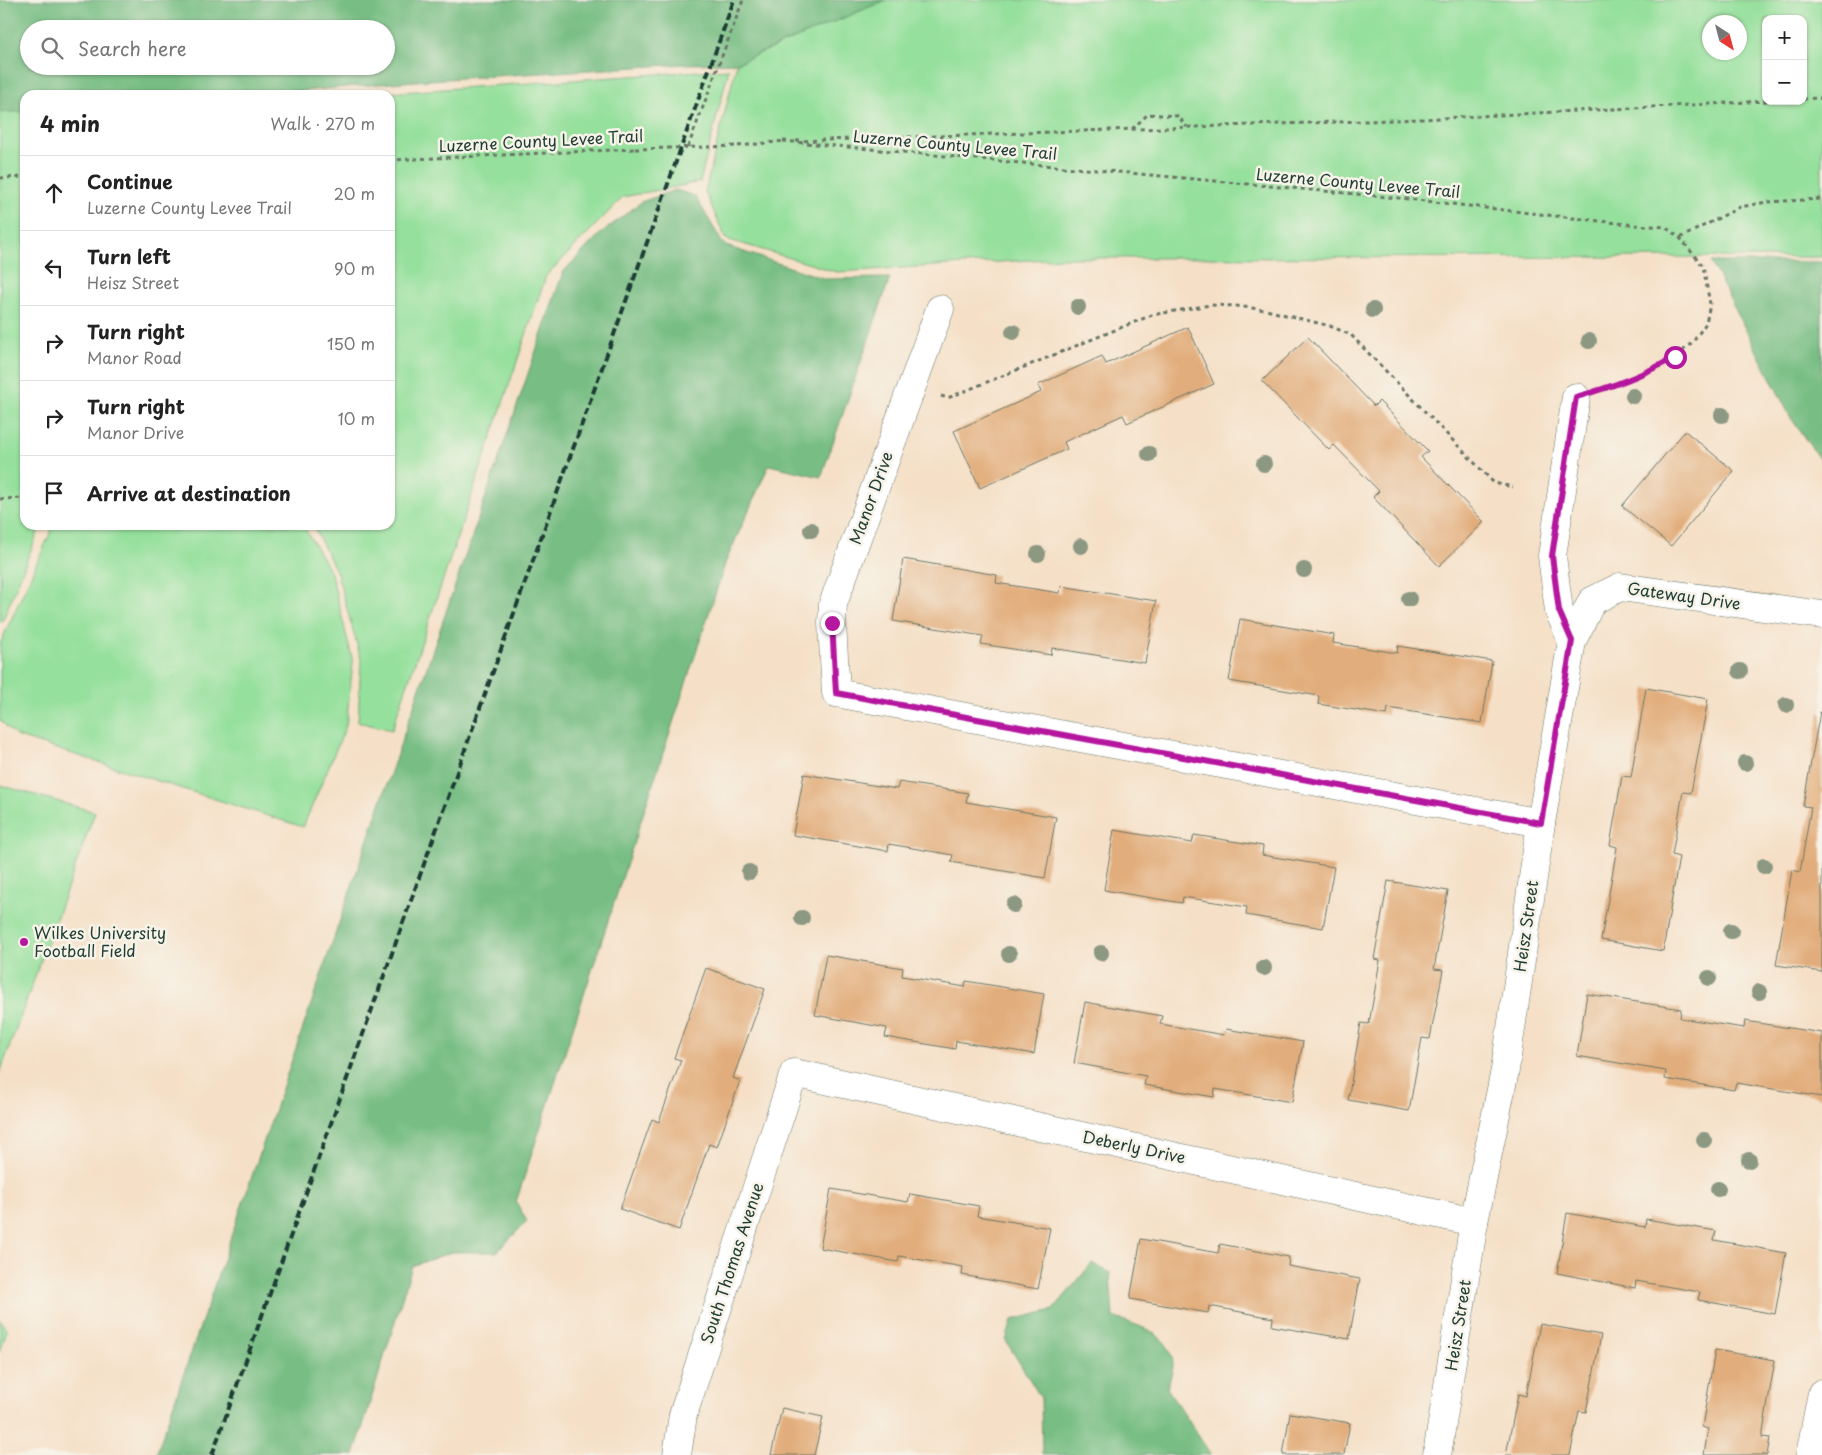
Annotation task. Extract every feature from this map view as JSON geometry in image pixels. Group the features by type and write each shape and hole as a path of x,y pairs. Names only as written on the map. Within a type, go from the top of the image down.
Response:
{"street":[{"name":"Manor Drive","path":"940,309 833,604 832,623 836,693 1541,823"},
{"path":"1572,641 1559,611 1552,556 1576,397"},
{"name":"Gateway Drive","path":"1572,641 1592,601 1620,587 1822,615"},
{"name":"Heisz Street","path":"1437,1455 1474,1222 1505,1070 1541,823 1572,641"},
{"name":"Deberly Drive","path":"794,1073 1474,1222"},
{"name":"South Thomas Avenue","path":"676,1455 683,1415 794,1073"},
{"path":"1810,1455 1822,1393"}],"path":[{"path":"688,147 742,0"},
{"path":"1807,99 1822,98"},
{"name":"Luzerne County Levee Trail","path":"395,160 738,146 783,141 1422,119 1762,101"},
{"path":"1132,129 1148,114 1178,116 1188,128"},
{"name":"Luzerne County Levee Trail","path":"783,141 1399,198 1665,227 1680,238 1703,266 1710,304 1706,323 1693,342 1675,357 1661,365 1614,387 1576,397"},
{"path":"0,178 20,177"},
{"path":"1680,238 1740,207 1767,202 1822,199"},
{"path":"912,387 948,398 1152,315 1210,305 1266,310 1330,326 1351,335 1494,483 1514,487"},
{"path":"0,500 20,498"}],"green space":[{"path":"0,0 20,20 20,75 28,75 26,90 20,90 20,530 39,530 2,622 0,622"},
{"path":"0,0 886,0 737,63 684,64 415,81 313,90 20,90 20,112 0,112"},
{"path":"886,0 1822,0 1822,257 1063,258 837,272 726,239 705,192 737,63"},
{"path":"729,69 700,182 623,197 546,276 392,730 358,722 361,659 337,573 316,530 395,530 395,92"},
{"path":"675,190 695,196 726,246 826,279 890,278 821,477 769,465 726,561 516,1202 527,1221 497,1252 452,1252 412,1266 354,1455 156,1455 563,272 600,234 641,202"},
{"path":"1711,262 1822,262 1822,463 1791,418"},
{"path":"52,530 306,530 331,573 353,662 346,726 303,827 16,736 0,720 0,644"},
{"name":"Wilkes University Football Field","path":"0,785 95,812 0,1073"},
{"path":"1092,1263 1110,1273 1113,1317 1152,1332 1166,1345 1171,1354 1173,1365 1167,1388 1211,1455 1042,1455 1041,1398 1006,1341 1012,1320 1053,1310"},
{"path":"0,1320 7,1330 0,1352"}],"building":[{"path":"1188,327 1214,384 1127,423 1123,415 1064,442 1067,449 980,488 954,431 1041,392 1038,385 1102,356 1106,364"},
{"path":"1308,337 1374,406 1379,401 1428,451 1421,457 1484,522 1439,566 1373,497 1379,491 1334,445 1329,450 1262,381"},
{"path":"1685,431 1734,471 1671,546 1622,506"},
{"path":"903,559 997,575 996,583 1060,593 1061,586 1156,601 1145,663 1052,648 1051,655 981,644 983,636 893,621"},
{"path":"1240,619 1334,635 1333,643 1397,653 1398,646 1492,661 1482,723 1388,708 1387,715 1318,704 1319,696 1229,681"},
{"path":"1646,688 1708,699 1691,793 1683,792 1672,855 1679,857 1663,951 1601,940 1617,847 1610,845 1622,776 1631,777"},
{"path":"1820,712 1822,713 1822,972 1776,965 1792,870 1800,872 1811,807 1803,806"},
{"path":"804,774 897,789 899,782 968,793 966,802 1056,817 1045,878 951,862 953,855 889,844 888,851 793,835"},
{"path":"1114,830 1192,843 1194,835 1263,846 1262,855 1334,867 1323,928 1246,915 1247,907 1183,897 1182,903 1104,890"},
{"path":"1388,881 1448,891 1434,969 1443,970 1430,1039 1422,1038 1409,1111 1348,1100 1361,1023 1369,1024 1380,960 1374,959"},
{"path":"826,955 903,968 902,976 965,987 966,981 1044,994 1034,1054 956,1041 955,1049 885,1037 887,1028 815,1015"},
{"path":"706,968 765,989 733,1078 740,1081 717,1147 709,1144 679,1230 620,1209 652,1119 659,1122 681,1060 674,1058"},
{"path":"1587,994 1681,1009 1680,1018 1744,1028 1745,1021 1822,1033 1822,1097 1736,1083 1734,1090 1665,1079 1666,1071 1577,1056"},
{"path":"1085,1002 1162,1016 1160,1024 1224,1035 1226,1029 1303,1042 1292,1102 1215,1089 1214,1097 1144,1085 1146,1076 1074,1063"},
{"path":"831,1189 908,1202 910,1194 979,1206 977,1216 1050,1228 1038,1289 962,1275 963,1267 899,1256 898,1262 820,1248"},
{"path":"1567,1213 1645,1227 1646,1219 1716,1231 1714,1240 1786,1253 1775,1314 1698,1300 1700,1292 1636,1281 1635,1288 1557,1273"},
{"path":"1141,1239 1218,1253 1220,1244 1289,1257 1288,1266 1360,1279 1349,1339 1272,1326 1273,1318 1209,1306 1208,1313 1130,1299"},
{"path":"1540,1324 1601,1335 1586,1412 1579,1411 1570,1455 1506,1455 1518,1394 1526,1396"},
{"path":"1715,1350 1775,1360 1762,1437 1770,1438 1767,1455 1704,1455 1708,1429 1702,1427"},
{"path":"782,1408 823,1417 814,1455 771,1455"},
{"path":"1290,1413 1350,1423 1344,1455 1283,1455"}],"railway":[{"path":"212,1455 734,0"}],"place":[{"name":"Wilkes University Football Field","path":"24,942"}],"route":[{"path":"832,623 836,693 1541,823 1572,641 1559,611 1552,556 1576,397 1614,387 1654,370 1675,357"}]}
